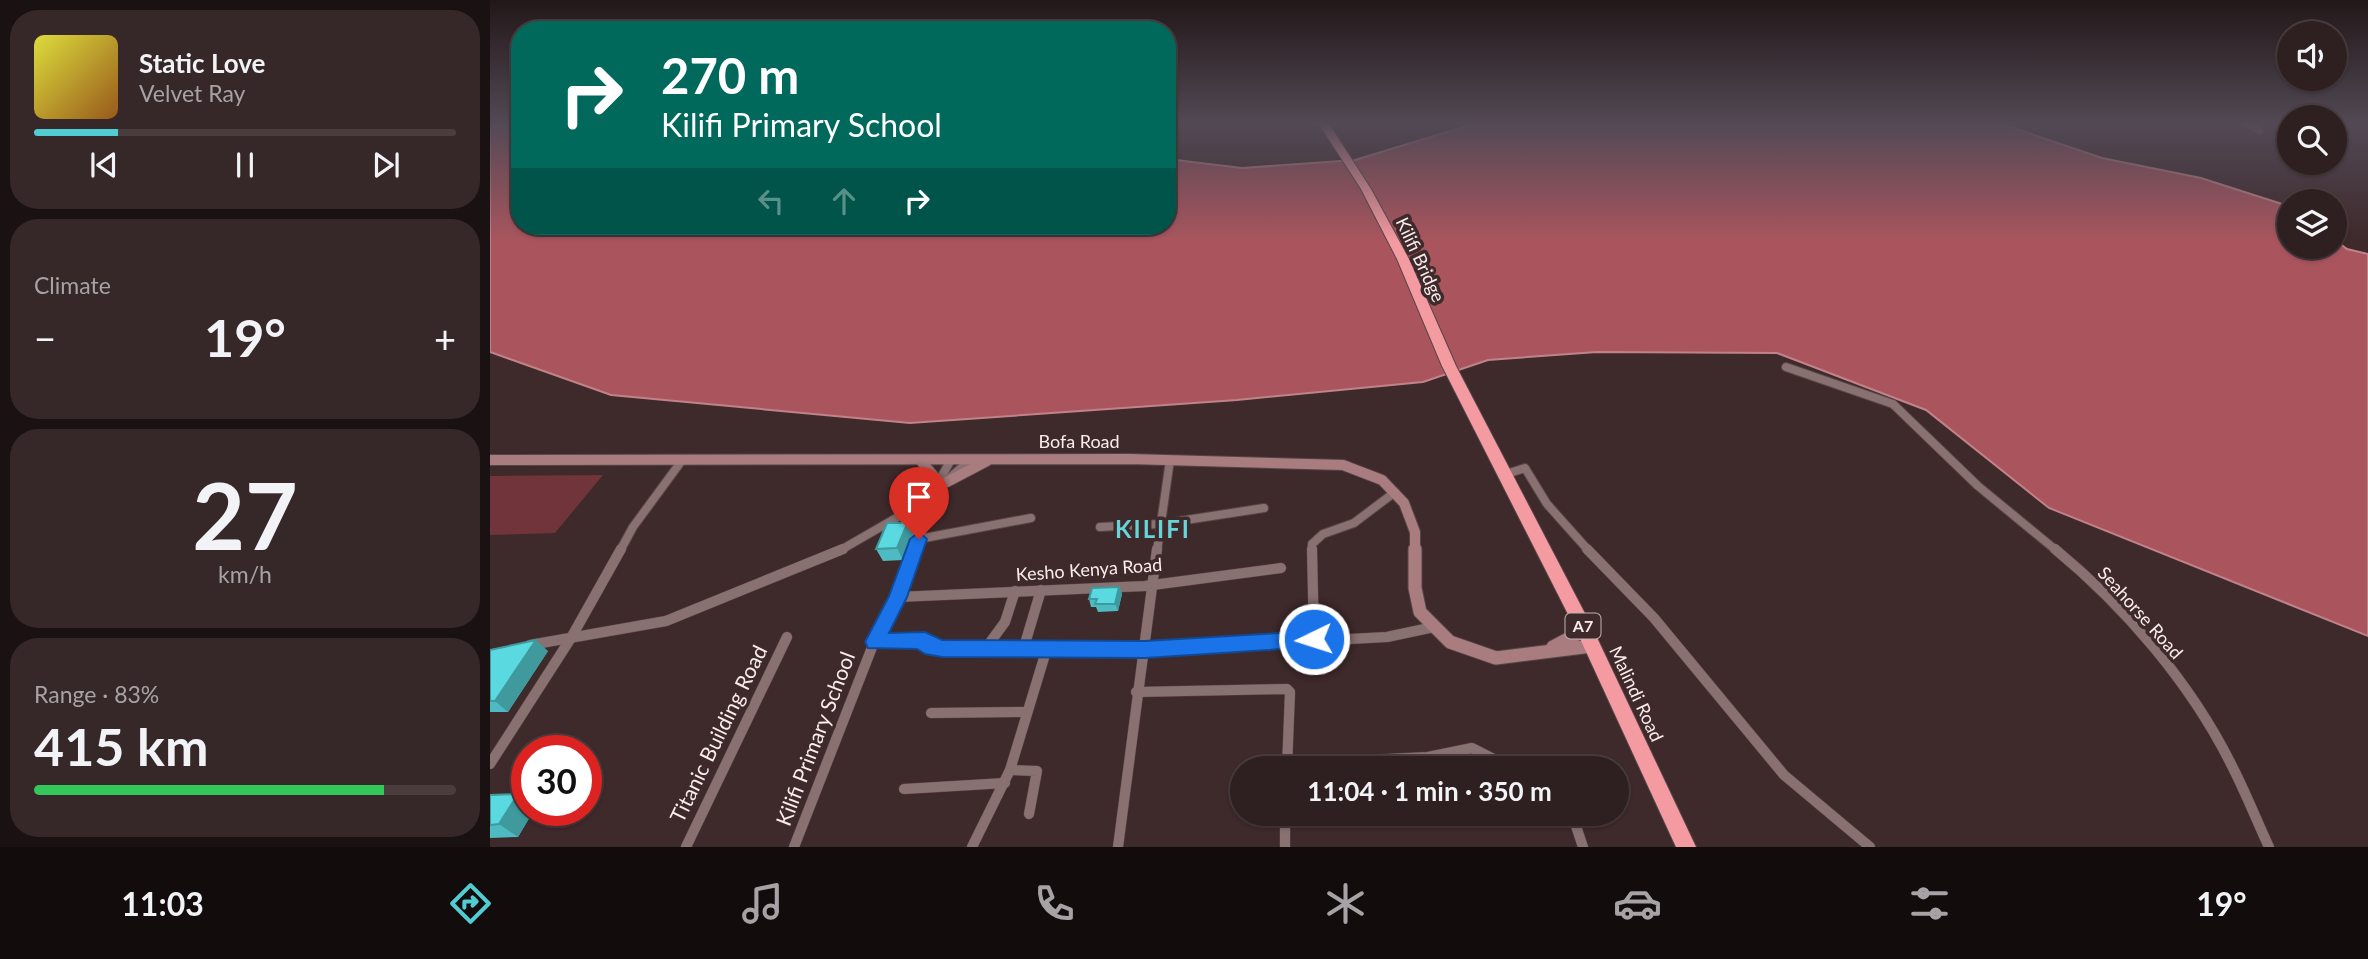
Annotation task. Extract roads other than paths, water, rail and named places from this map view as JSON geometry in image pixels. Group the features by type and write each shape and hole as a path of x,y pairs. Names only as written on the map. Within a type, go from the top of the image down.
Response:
{"highway":[{"name":"Kilifi Bridge","path":"1350,164 1403,259 1449,366 1472,409"},
{"name":"Malindi Road","path":"1472,409 1588,638 1686,847"}],"street":[{"name":"Seahorse Road","path":"1787,367 1893,404 1933,444 2075,566 2157,652 2230,762 2269,847"},
{"path":"490,764 571,638 633,527 683,459"},
{"path":"938,487 989,459"},
{"name":"Bofa Road","path":"490,460 1171,460 1343,465 1382,480 1395,492 1413,521 1417,601 1420,612 1450,642 1477,654 1513,658 1545,652 1588,638"},
{"path":"920,460 938,487"},
{"name":"Kilifi Primary School","path":"794,847 875,642 898,597 938,487 951,460"},
{"path":"1118,847 1136,692 1145,649 1160,524 1171,460"},
{"path":"519,648 666,621 846,548 876,533 970,461"},
{"path":"1506,474 1525,468 1533,486 1555,515 1658,622 1786,777 1870,847"},
{"path":"1314,639 1312,544 1320,536 1355,522 1377,502 1395,492"},
{"path":"1100,527 1160,524 1264,508"},
{"path":"919,539 1031,518"},
{"name":"Kesho Kenya Road","path":"898,597 1145,586 1281,568"},
{"path":"1024,647 1041,590"},
{"path":"986,648 1005,622 1014,591"},
{"path":"875,642 925,640 925,646 929,647 1145,649 1314,639 1387,638 1434,627"},
{"name":"Titanic Building Road","path":"686,847 787,637"},
{"path":"972,847 1010,770 1047,648"},
{"path":"1136,692 1287,689 1290,692 1287,756"},
{"path":"931,713 1027,712"},
{"path":"1433,756 1472,748 1488,756"},
{"path":"1010,770 1037,771 1029,814"},
{"path":"904,789 1005,783"},
{"path":"1284,847 1285,826"},
{"path":"1576,826 1583,847"}],"district":[{"name":"KILIFI","path":"1153,530"}]}
